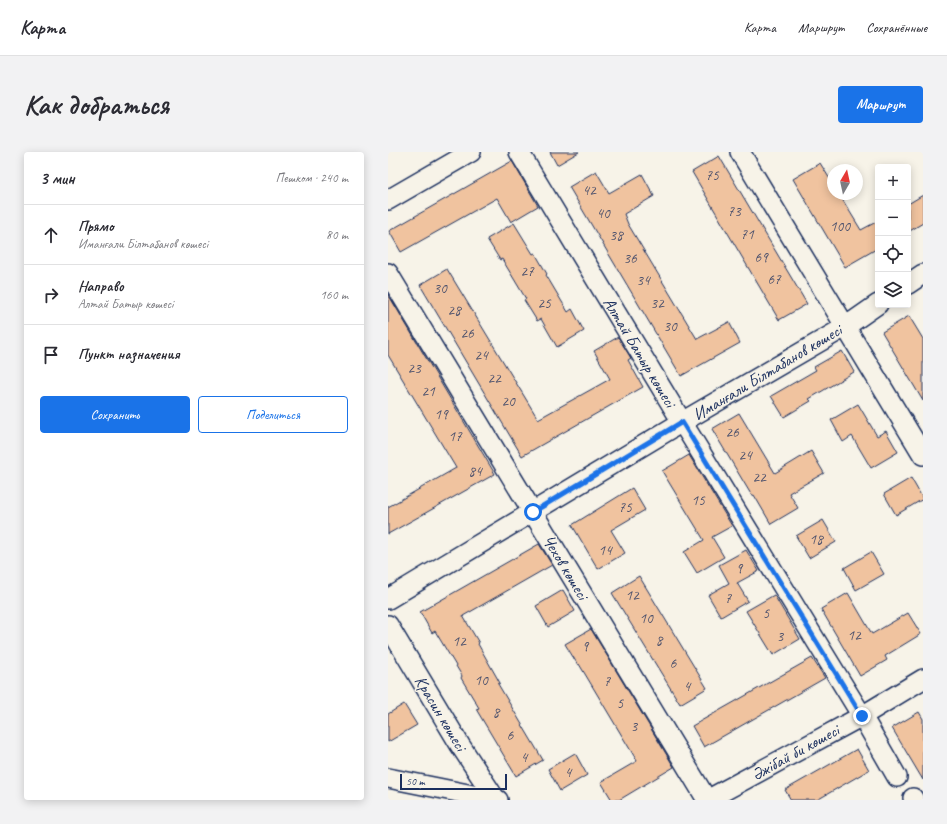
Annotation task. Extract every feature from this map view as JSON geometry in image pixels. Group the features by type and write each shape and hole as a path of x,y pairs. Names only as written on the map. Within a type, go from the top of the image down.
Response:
{"street":[{"path":"388,200 471,152"},
{"name":"Алтай Батыр көшесі","path":"519,152 862,716 897,777"},
{"path":"740,152 923,455"},
{"name":"Чехов көшесі","path":"388,273 707,800"},
{"path":"911,282 923,274"},
{"name":"Иманғали Білтабанов көшесі","path":"388,599 845,326 875,306"},
{"name":"Красин көшесі","path":"388,625 460,745 497,800"},
{"name":"Әжібай би көшесі","path":"707,800 862,716 923,679"},
{"path":"388,778 447,795 497,800"}],"building":[{"path":"550,152 579,152 557,165"},
{"path":"719,156 807,304 779,320 692,172"},
{"path":"512,161 538,206 511,222 497,198 401,252 389,231"},
{"path":"820,163 827,174 827,200 843,200 861,230 875,223 875,250 845,267 793,179"},
{"path":"596,171 609,193 642,174 654,196 624,214 628,224 697,339 729,322 740,343 681,376 569,187"},
{"path":"923,195 923,223 911,230 911,202"},
{"path":"514,223 533,254 535,253 568,312 572,309 584,331 557,347 541,319 537,321 524,300 526,299 502,259 500,260 487,239"},
{"path":"447,269 538,419 610,379 594,351 618,337 631,358 628,360 643,387 522,456 420,285"},
{"path":"388,294 495,474 388,534 388,507 456,468 388,355"},
{"path":"909,316 923,339 923,401 882,332"},
{"path":"842,351 854,372 809,399 811,401 784,417 771,396 816,370 814,367"},
{"path":"858,404 877,436 886,431 898,452 871,468 852,436 843,442 831,420"},
{"path":"739,413 775,473 811,451 824,473 789,493 798,508 771,524 754,495 752,496 712,429"},
{"path":"689,455 732,526 712,537 724,557 697,573 684,552 704,540 662,471"},
{"path":"911,478 923,499 896,515 884,494"},
{"path":"632,488 645,510 611,530 625,553 598,569 572,525"},
{"path":"823,520 836,542 809,558 796,536"},
{"path":"539,544 552,565 463,616 500,683 498,684 543,760 516,776 476,709 479,708 461,678 462,676 435,631 432,633 420,612"},
{"path":"746,550 759,571 737,583 748,601 721,617 708,595 729,583 719,565"},
{"path":"871,552 884,574 856,590 844,568"},
{"path":"639,576 707,688 680,704 612,593"},
{"path":"563,590 575,611 548,627 536,606"},
{"path":"848,593 872,634 908,613 921,634 885,656 887,660 860,676 821,609"},
{"path":"774,595 800,639 773,655 746,611"},
{"path":"591,629 674,767 619,800 612,800 601,782 637,761 579,664 578,665 565,644"},
{"path":"812,658 825,678 704,747 692,726"},
{"path":"404,704 417,725 388,742 388,714"},
{"path":"919,712 923,719 923,780 892,728"},
{"path":"857,749 869,770 817,800 791,800 785,790"},
{"path":"575,753 587,775 560,791 548,769"}],"route":[{"path":"533,512 682,422 862,716"}]}
